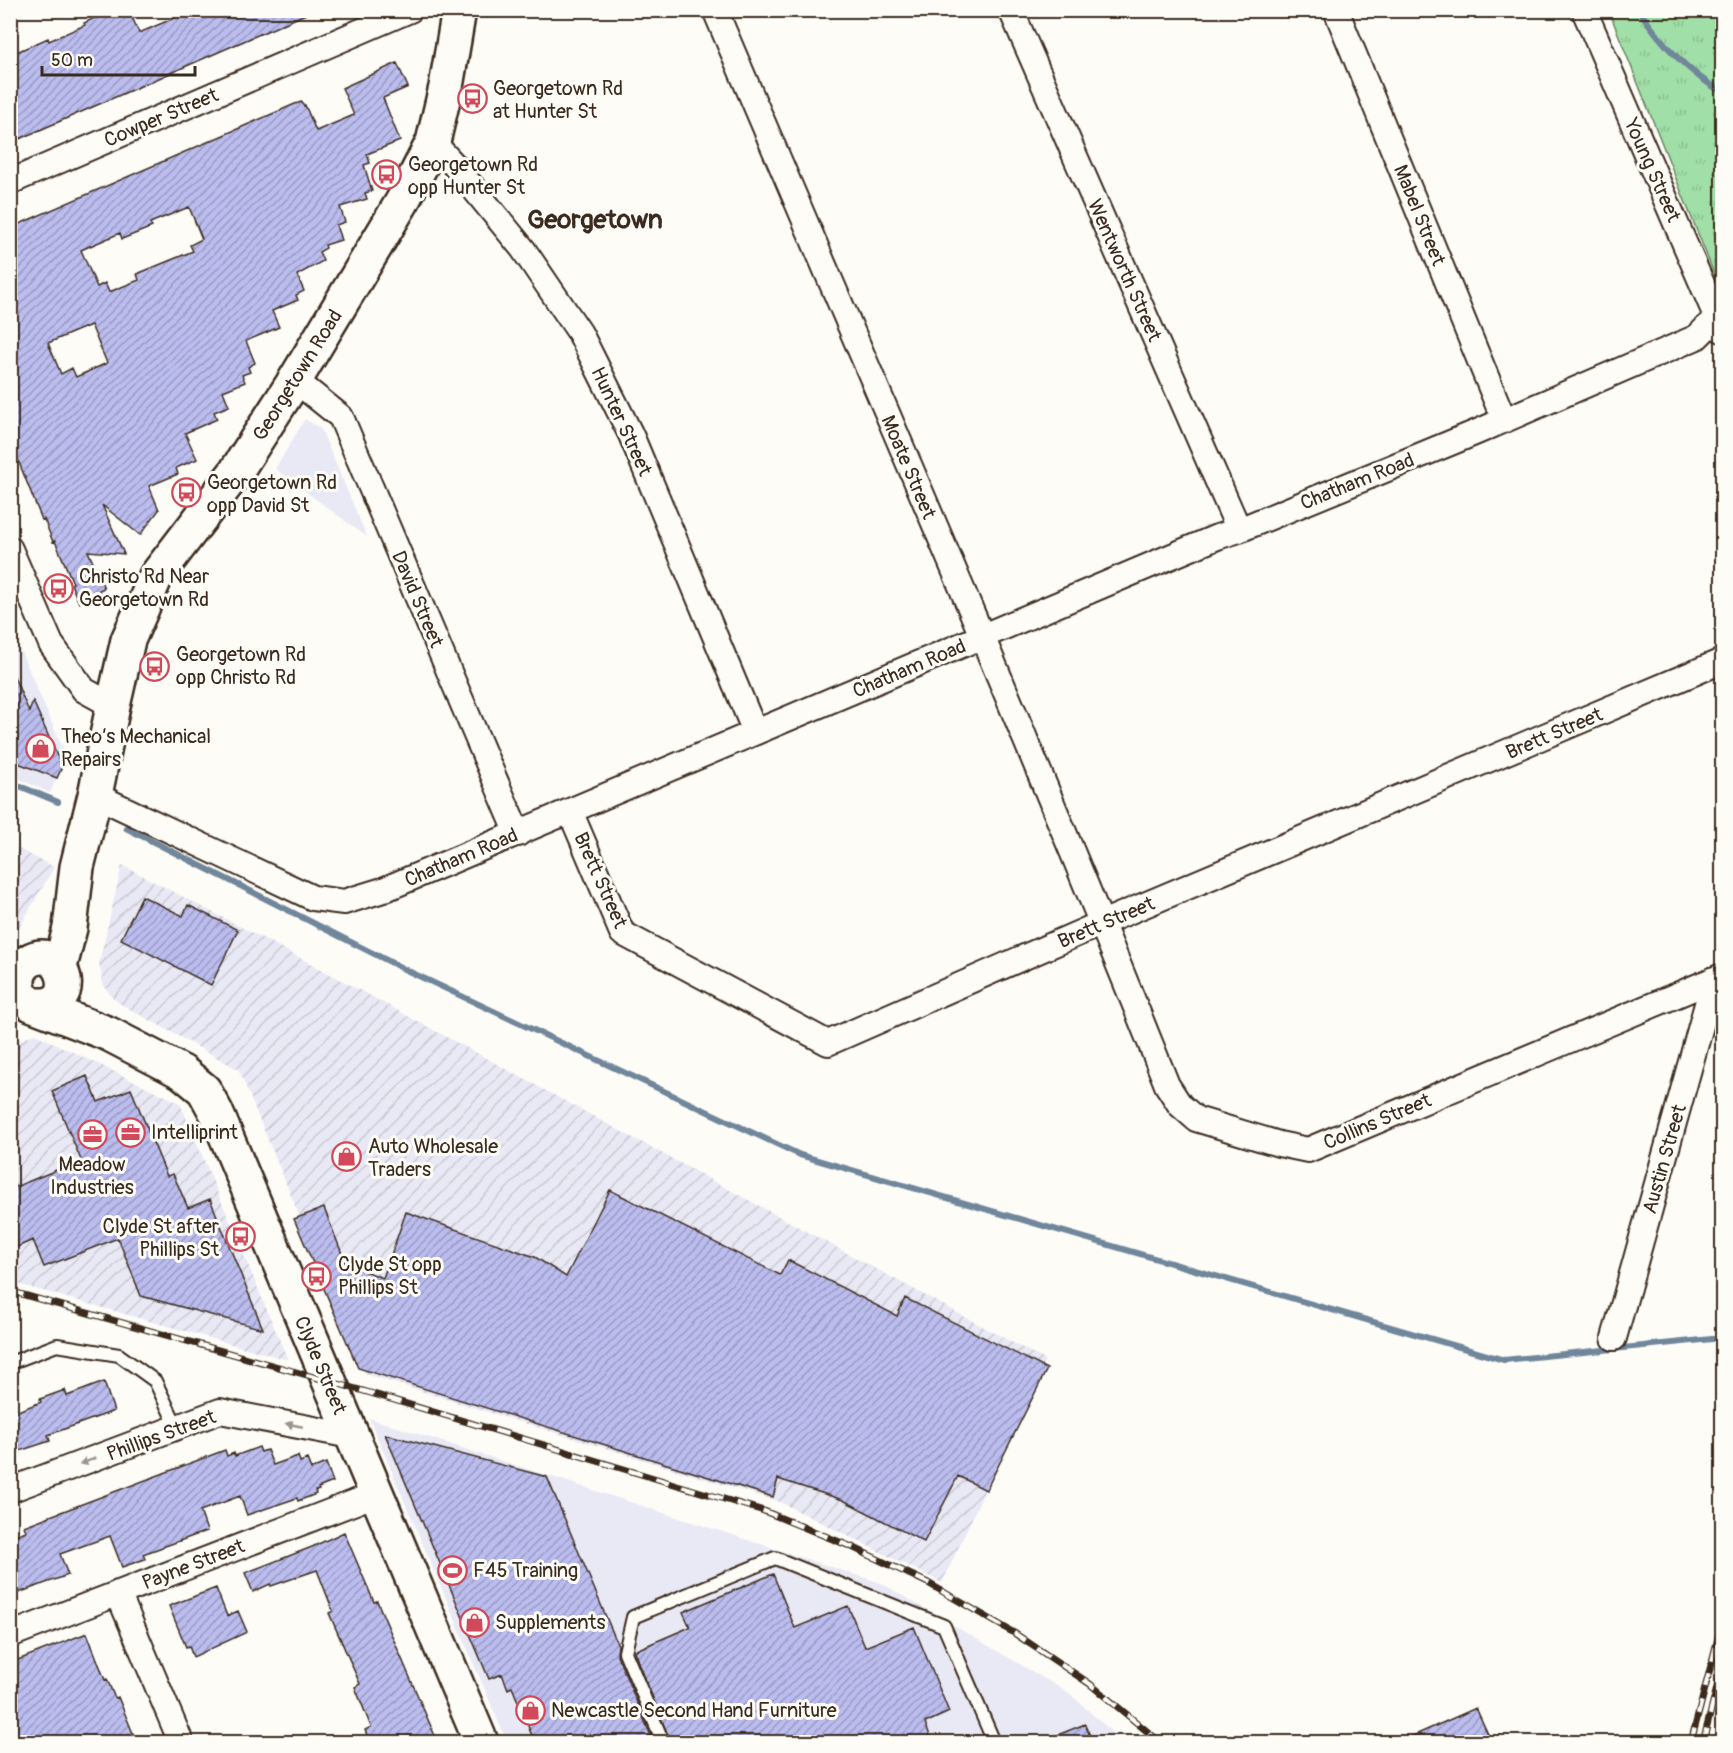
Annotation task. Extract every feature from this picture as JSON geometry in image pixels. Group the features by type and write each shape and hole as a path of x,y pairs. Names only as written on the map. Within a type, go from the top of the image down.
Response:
{"street":[{"name":"Cowper Street","path":"10,182 410,10"},
{"name":"Georgetown Road","path":"32,985 77,867 128,640 156,576 236,473 295,381 402,202 433,142 446,87 459,10"},
{"name":"Moate Street","path":"715,10 1102,923"},
{"name":"Wentworth Street","path":"1011,10 1239,530"},
{"name":"Mabel Street","path":"1336,10 1504,420"},
{"name":"Young Street","path":"1584,10 1721,319"},
{"name":"Hunter Street","path":"433,142 523,249 580,333 631,435 755,732"},
{"name":"Chatham Road","path":"95,795 314,898 344,902 383,890 518,834 1217,537 1239,530 1504,420 1697,337 1721,319"},
{"name":"David Street","path":"295,381 341,417 518,834"},
{"path":"10,549 51,644 84,690 113,706"},
{"name":"Brett Street","path":"570,811 622,933 828,1043 1102,923 1722,661"},
{"name":"Collins Street","path":"1102,923 1167,1085 1180,1106 1196,1119 1308,1150 1718,977"},
{"name":"Austin Street","path":"1614,1338 1718,977"},
{"name":"Clyde Street","path":"32,985 87,1012 109,1034 182,1072 204,1090 216,1112 481,1743"},
{"name":"Phillips Street","path":"10,1490 220,1412 351,1436"},
{"name":"Payne Street","path":"10,1635 376,1494"},
{"path":"118,1593 181,1743"}],"lane":[{"path":"10,1363 57,1345 118,1355 155,1381 177,1427"},
{"path":"663,1743 625,1652 633,1617 775,1558 944,1626 994,1743"}],"shaded area":[{"path":"305,419 321,429 367,537 275,469"},
{"path":"10,626 66,756 50,793 11,775"},
{"path":"11,845 54,867 11,942"},
{"path":"122,865 289,952 1045,1360 942,1583 780,1502 365,1374 239,1070 119,1003 103,984 99,963"},
{"path":"35,1034 180,1103 288,1360 11,1282 10,1044"},
{"path":"369,1418 881,1583 1069,1693 1123,1742 507,1742"}],"green space":[{"path":"1609,11 1722,11 1721,291"}],"building":[{"path":"111,10 129,10 139,33 193,10 315,10 10,143 10,55 85,25 84,23"},
{"path":"397,63 408,87 383,98 400,141 367,154 370,163 364,165 372,191 365,193 367,199 340,207 345,222 336,225 341,240 325,245 326,248 319,252 323,261 297,275 304,291 296,295 298,300 272,311 279,327 246,341 255,363 248,367 250,372 242,375 245,382 223,391 229,406 214,412 217,419 185,433 197,459 176,468 178,474 149,486 159,510 140,535 102,505 124,554 88,551 104,588 99,590 100,594 79,603 71,584 73,583 55,541 53,542 44,519 42,520 10,440 10,228 295,104 302,102 305,105 316,131 354,115 342,88","holes":["189,207 202,239 190,245 193,251 137,274 139,280 109,292 105,283 97,287 81,250 120,233 122,239 152,227 150,223","91,325 107,363 76,377 72,368 61,374 48,343"]},
{"path":"10,667 29,712 33,701 62,767 57,778 10,760"},
{"path":"142,896 183,916 188,905 238,930 211,985 121,939"},
{"path":"87,1076 98,1102 131,1089 167,1176 173,1174 188,1208 210,1199 263,1329 141,1296 118,1238 44,1267 33,1240 10,1250 10,1189 81,1160 52,1091"},
{"path":"610,1190 780,1275 788,1260 897,1316 905,1298 1047,1369 986,1490 958,1476 924,1542 843,1500 778,1479 773,1497 358,1368 294,1219 324,1208 346,1264 383,1278 406,1212 535,1257 566,1277"},
{"path":"104,1382 114,1411 48,1435 50,1441 10,1454 10,1414 65,1390 67,1396"},
{"path":"385,1434 547,1477 618,1645 617,1655 654,1743 535,1743 512,1687 508,1689 502,1674 489,1679"},
{"path":"259,1447 261,1452 267,1450 273,1465 298,1456 300,1462 307,1459 311,1469 326,1463 333,1482 318,1488 319,1490 315,1491 316,1494 298,1501 297,1498 247,1515 240,1496 200,1511 207,1531 143,1554 145,1559 122,1567 110,1536 60,1554 68,1575 10,1596 10,1537 26,1531 24,1526 225,1450 227,1456 234,1453 235,1456"},
{"path":"344,1532 374,1602 377,1601 438,1743 370,1743 365,1730 371,1727 355,1687 360,1684 329,1613 333,1611 317,1570 271,1586 270,1584 253,1592 245,1573"},
{"path":"773,1574 795,1628 848,1606 865,1647 914,1627 949,1712 925,1723 933,1743 671,1743 634,1651 690,1627 683,1612"},
{"path":"216,1588 227,1616 238,1611 247,1632 193,1657 189,1646 186,1647 169,1606"},
{"path":"87,1633 105,1680 107,1679 114,1696 118,1697 137,1743 80,1743 78,1738 68,1743 10,1743 10,1663"},
{"path":"1476,1708 1492,1743 1397,1743"},
{"path":"1085,1724 1093,1743 1040,1743 1040,1742"}],"waterway":[{"path":"1639,10 1676,56 1698,76 1722,92"},
{"path":"10,782 58,802"},
{"path":"126,828 406,970 800,1155 1504,1360 1722,1338"}],"railway":[{"path":"10,1291 367,1392 764,1511 852,1547 928,1583 1014,1633 1090,1684 1160,1742"},
{"path":"1691,1742 1722,1623"},
{"path":"1703,1742 1722,1668"}],"place":[{"name":"Georgetown Rd at Hunter St","path":"472,99"},
{"name":"Georgetown Rd opp Hunter St","path":"387,175"},
{"name":"Georgetown Rd opp David St","path":"186,493"},
{"name":"Christo Rd Near Georgetown Rd","path":"58,588"},
{"name":"Georgetown Rd opp Christo Rd","path":"155,666"},
{"name":"Theo’s Mechanical Repairs","path":"40,748"},
{"name":"Intelliprint","path":"130,1132"},
{"name":"Meadow Industries","path":"92,1134"},
{"name":"Auto Wholesale Traders","path":"347,1157"},
{"name":"Clyde St after Phillips St","path":"240,1237"},
{"name":"Clyde St opp Phillips St","path":"317,1276"},
{"name":"F45 Training","path":"452,1570"},
{"name":"Supplements","path":"474,1622"},
{"name":"Newcastle Second Hand Furniture","path":"530,1710"}],"district":[{"name":"Georgetown","path":"595,219"}]}
